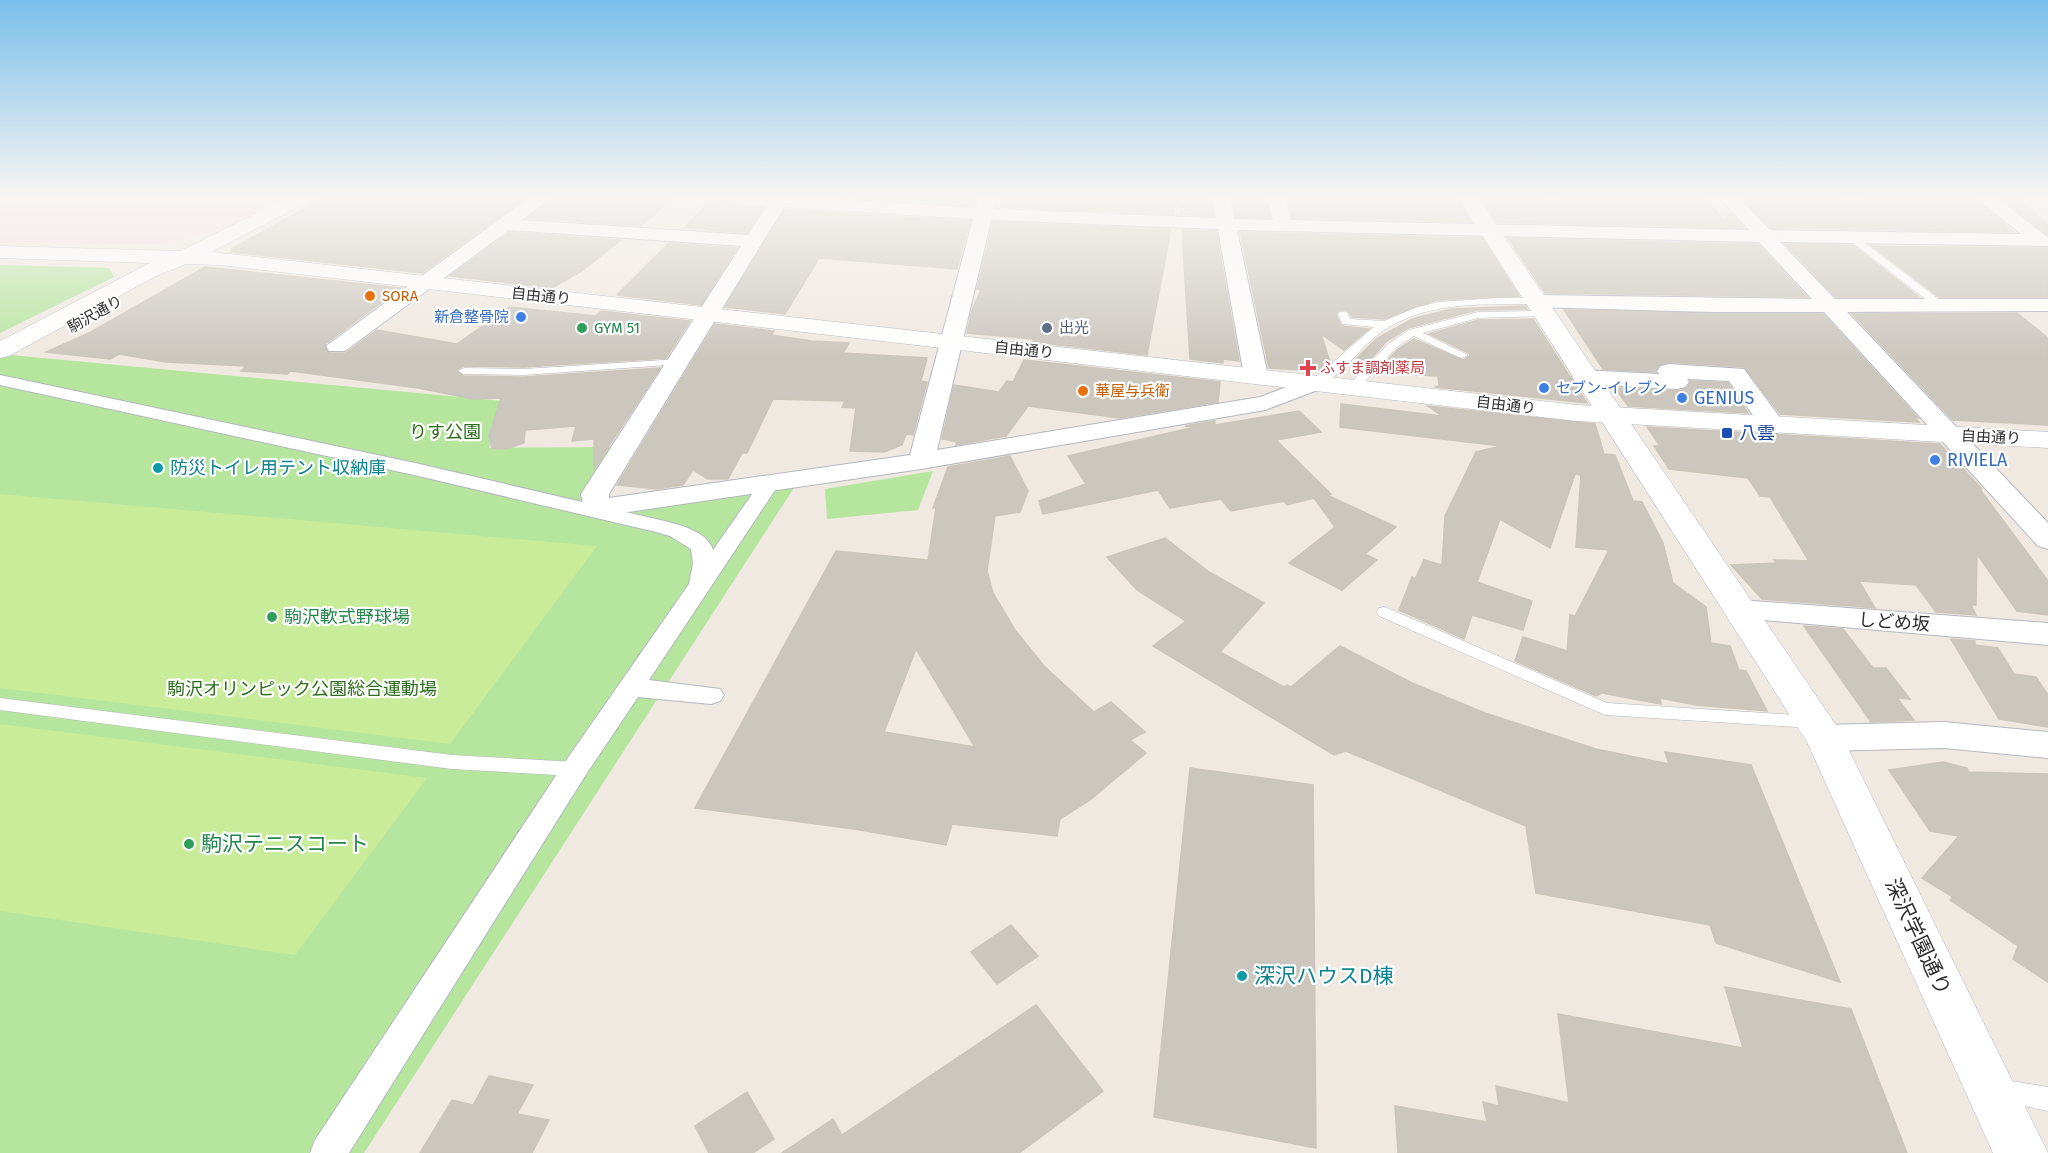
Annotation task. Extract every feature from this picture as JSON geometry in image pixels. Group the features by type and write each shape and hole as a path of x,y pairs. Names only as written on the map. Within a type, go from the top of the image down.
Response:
{"main road":[{"name":"駒沢通り","path":"7,358 166,274 186,257 198,251"},
{"name":"深沢学園通り","path":"1502,251 1818,730 2021,1153"},
{"name":"自由通り","path":"0,252 186,257 1610,416 2048,440"}],"street":[{"path":"337,346 467,251"},
{"path":"747,251 595,494 596,504 609,508 759,486 1265,404 1315,383"},
{"path":"921,461 974,251"},
{"path":"1232,251 1256,376"},
{"path":"1778,251 2048,540"},
{"path":"1835,311 1940,305 2048,305"},
{"path":"1539,308 1835,311 2048,318"},
{"path":"1584,377 1677,382 1669,371 1736,374 1773,426"},
{"path":"0,380 415,469 678,531 701,546 704,564 698,586"},
{"path":"328,1153 575,769 698,586 759,486"},
{"name":"しどめ坂","path":"1740,610 2048,634"},
{"path":"629,687 711,694"},
{"path":"1818,730 1944,735 2048,745"}],"lane":[{"path":"1869,251 1940,305"},
{"path":"1315,383 1325,377 1384,324 1422,309 1462,304 1539,308"},
{"path":"1353,387 1393,345 1413,332 1478,315 1539,308"},
{"path":"1343,314 1346,322 1384,324"},
{"path":"1413,332 1462,355"},
{"path":"464,371 524,372 679,362"},
{"path":"1385,612 1605,709 1818,730"},
{"path":"0,704 452,762 575,769"},
{"path":"1990,1089 2048,1099"}],"green space":[{"path":"0,265 109,268 114,277 0,333"},
{"name":"駒沢オリンピック公園総合運動場","path":"0,354 503,401 489,448 618,447 589,501 797,483 364,1153 0,1153"},
{"path":"933,471 918,510 827,519 825,489"},
{"name":"駒沢軟式野球場","path":"0,494 597,546 450,744 0,688"},
{"name":"駒沢テニスコート","path":"0,724 427,778 295,955 0,911"}],"building":[{"path":"233,251 452,251 422,273 231,252"},
{"path":"484,251 607,251 582,271 552,288 450,276"},
{"path":"661,251 735,251 701,305 617,295"},
{"path":"759,251 962,251 957,269 819,258 785,314 725,307"},
{"path":"986,251 1167,251 1147,355 1032,342 1034,339 967,333 972,310 981,290 977,289"},
{"path":"1183,251 1220,251 1239,361 1223,359 1223,363 1190,359"},
{"path":"1244,251 1490,251 1519,296 1437,300 1384,319 1352,317 1347,310 1339,310 1336,315 1342,326 1369,329 1344,350 1321,334 1330,362 1319,371 1269,368"},
{"path":"1517,251 1764,251 1807,297 1545,293"},
{"path":"1792,251 1860,251 1919,297 1836,297"},
{"path":"1878,251 2048,251 2048,297 1939,297"},
{"path":"205,267 401,288 325,344 329,353 346,353 377,330 457,344 509,307 596,316 601,311 690,321 666,358 524,367 464,366 456,370 464,376 524,377 660,368 594,469 594,439 572,441 576,426 525,430 524,443 506,449 492,448 489,436 501,398 473,399 418,388 291,371 287,374 241,371 246,366 166,362 119,354 110,359 46,352 91,332"},
{"path":"1525,306 1527,309 1477,310 1408,328 1387,341 1366,364 1357,358 1376,339 1412,319 1451,309"},
{"path":"1564,310 1823,314 1918,418 1914,418 1919,422 1780,414 1744,367 1669,362 1659,365 1655,372 1603,369"},
{"path":"2017,313 2048,338 2048,425 1953,420 1852,314"},
{"path":"1533,319 1587,403 1435,387 1439,386 1438,376 1377,372 1398,349 1414,339 1463,360 1470,356 1469,353 1429,334 1478,320"},
{"path":"715,324 774,331 771,335 812,341 849,343 843,353 927,358 921,381 927,382 913,435 906,434 902,445 884,452 850,451 856,408 842,407 845,401 773,399 747,453 742,453 728,479 708,479 693,470 683,485 656,489 617,485"},
{"path":"1024,360 1220,382 1218,402 1120,418 1028,406 1006,436 956,445 957,442 942,439 954,385 999,392 1007,381 1013,382"},
{"path":"1691,381 1728,383 1748,413 1628,406 1615,388 1677,391 1687,388"},
{"path":"1341,404 1442,416 1428,406 1595,424 1604,454 1615,455 1633,501 1642,502 1663,543 1673,583 1706,607 1711,643 1730,646 1739,670 1746,671 1767,711 1696,705 1660,698 1661,704 1602,693 1596,696 1515,661 1523,637 1567,651 1570,615 1575,616 1609,550 1576,547 1581,475 1575,474 1550,548 1500,519 1477,582 1532,601 1523,630 1472,615 1464,639 1399,610 1412,577 1415,579 1424,560 1442,565 1445,516 1476,452 1501,446 1340,427"},
{"path":"1299,411 1321,432 1276,440 1331,494 1327,495 1396,527 1365,554 1377,560 1342,590 1289,563 1335,527 1314,498 1287,505 1284,501 1231,511 1221,499 1170,508 1158,490 1043,514 1039,501 1086,484 1068,456 1195,427 1185,426 1215,421 1215,425"},
{"path":"1647,427 1940,444 1982,489 1979,488 2048,581 2048,615 2017,611 1977,554 1976,605 1971,605 1976,615 1936,612 1916,585 1859,581 1875,608 1762,599 1731,565 1777,563 1774,560 1809,561 1770,497 1760,496 1748,478 1669,469 1654,446 1660,446"},
{"path":"1010,456 1028,491 1020,512 995,516 987,571 993,593 1015,630 1044,666 1094,712 1111,702 1145,732 1130,740 1146,753 1090,800 1060,819 1057,836 952,824 946,845 854,829 695,808 836,551 928,560 936,508 933,508 948,467","holes":["916,649 975,747 884,732"]},
{"path":"1165,538 1209,572 1264,603 1220,652 1284,687 1287,685 1291,687 1340,646 1412,683 1485,713 1596,749 1669,764 1665,752 1751,765 1840,982 1716,943 1710,925 1536,893 1526,826 1346,751 1334,755 1153,646 1186,621 1137,590 1107,557"},
{"path":"1804,626 1843,629 1873,668 1886,668 1910,699 1897,698 1914,720 1871,722"},
{"path":"1951,639 1975,641 1975,645 1998,648 2014,674 2036,677 2048,695 2048,727 1999,719"},
{"path":"1943,762 1967,768 1968,772 2048,774 2048,982 2013,959 2018,946 1950,900 1953,897 1922,878 1959,836 1930,831 1889,770"},
{"name":"深沢ハウスD棟","path":"1190,768 1313,785 1316,1148 1154,1117"},
{"path":"1011,925 1038,956 997,984 971,952"},
{"path":"1725,987 1851,1009 1907,1153 1398,1153 1395,1106 1487,1122 1483,1102 1499,1106 1496,1086 1569,1103 1558,1014 1743,1048"},
{"path":"1036,1005 1103,1091 1019,1153 782,1153 833,1119 842,1135"},
{"path":"489,1076 533,1085 517,1114 549,1120 532,1153 420,1153 452,1100 473,1105"},
{"path":"747,1092 774,1139 753,1153 709,1153 695,1126"}],"place":[{"name":"SORA","path":"370,296"},
{"name":"新倉整骨院","path":"521,317"},
{"name":"GYM 51","path":"582,328"},
{"name":"出光","path":"1047,328"},
{"name":"ふすま調剤薬局","path":"1308,368"},
{"name":"セブン-イレブン","path":"1544,388"},
{"name":"華屋与兵衛","path":"1083,391"},
{"name":"GENIUS","path":"1682,398"},
{"name":"八雲","path":"1727,433"},
{"name":"RIVIELA","path":"1935,460"},
{"name":"防災トイレ用テント収納庫","path":"158,468"},
{"name":"駒沢軟式野球場","path":"272,617"},
{"name":"駒沢テニスコート","path":"189,844"},
{"name":"深沢ハウスD棟","path":"1242,976"}],"park label":[{"name":"りす公園","path":"445,432"}]}
